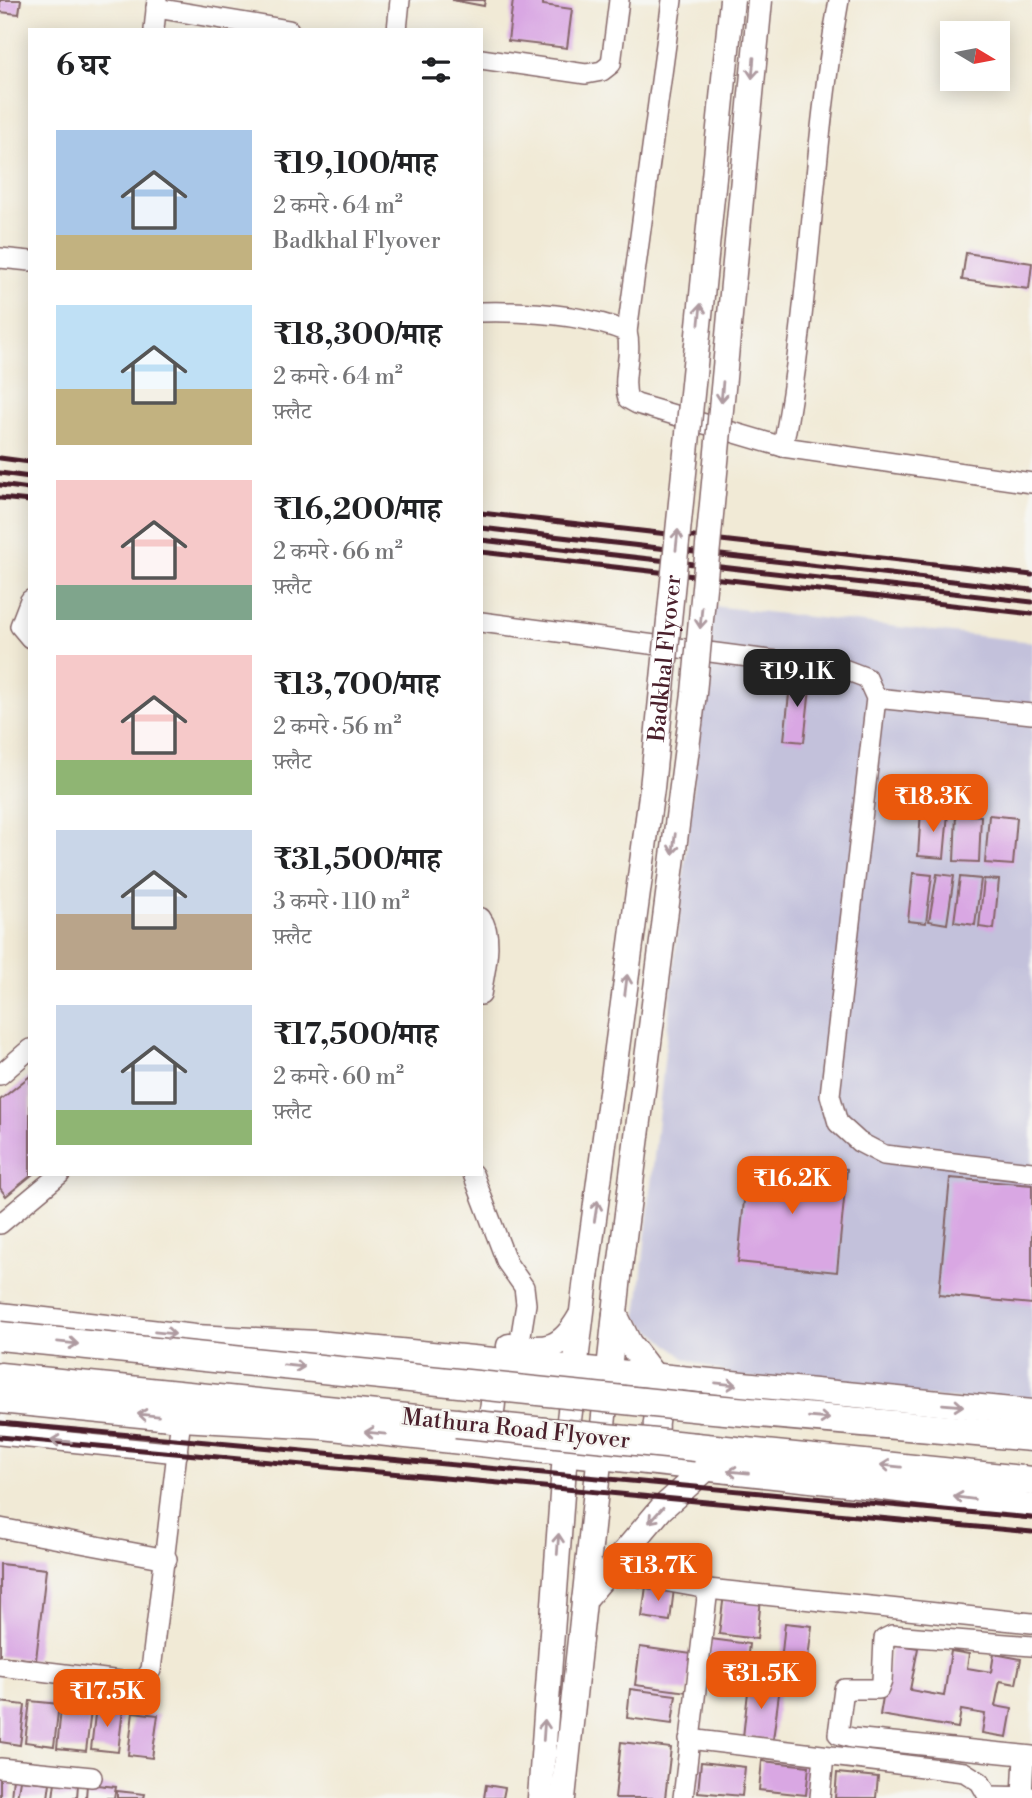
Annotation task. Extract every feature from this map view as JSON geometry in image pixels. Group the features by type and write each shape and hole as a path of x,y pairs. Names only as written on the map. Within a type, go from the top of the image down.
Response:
{"highway":[{"name":"Mathura Road Flyover","path":"0,1336 709,1409 1032,1437"},
{"name":"Mathura Road Flyover","path":"0,1377 1032,1480"}],"main road":[{"name":"Badkhal Flyover","path":"540,1798 565,1453 652,788 732,0"},
{"name":"Badkhal Flyover","path":"563,1798 610,1373 618,1276 694,693 760,0"},
{"path":"615,1314 629,1343 665,1378"},
{"path":"0,1315 195,1337 317,1343 1032,1412"},
{"path":"317,1343 384,1333 519,1347 557,1346 570,1334 582,1315"},
{"path":"471,1358 489,1375 492,1402 484,1433 471,1443"},
{"path":"665,1378 655,1417 656,1437 667,1465"},
{"path":"0,1401 181,1419 323,1427 1032,1507"},
{"path":"584,1600 660,1509 706,1469"}],"street":[{"path":"397,28 400,0"},
{"path":"483,59 586,74 602,71 611,64 619,0"},
{"path":"673,0 627,332 631,346 624,387 628,399 783,446 1032,483"},
{"path":"783,446 797,373 828,59 839,0"},
{"path":"154,28 157,4 279,28"},
{"path":"0,258 28,261"},
{"path":"483,312 544,313 627,332"},
{"path":"28,605 20,626 28,636"},
{"path":"483,622 846,670 867,678 876,698 830,1095 838,1123 859,1142 884,1155 1032,1172"},
{"path":"876,698 1032,714"},
{"path":"483,921 488,940 483,979"},
{"path":"0,1075 28,1051"},
{"path":"0,1224 58,1176"},
{"path":"474,1176 507,1263 524,1287 526,1304 519,1347"},
{"path":"0,1666 121,1681 144,1680 151,1670 167,1559 181,1419"},
{"path":"0,1435 178,1453"},
{"path":"0,1528 167,1559"},
{"path":"608,1571 708,1589 1032,1623"},
{"path":"683,1798 708,1589"},
{"path":"952,1637 955,1615"},
{"path":"689,1739 964,1772 980,1782 989,1797 1027,1796 1028,1757 838,1734 844,1689 879,1689 882,1681 884,1639 892,1634 952,1637 1032,1646"},
{"path":"820,1798 824,1756"},
{"path":"0,1768 92,1777"}],"shaded area":[{"path":"712,606 1032,642 1032,1407 738,1377 684,1358 637,1318"}],"building":[{"path":"0,0 21,0 19,14 0,12"},
{"path":"452,0 485,0 484,6"},
{"path":"513,0 543,0 543,5 572,9 567,48 508,41"},
{"path":"966,253 1032,263 1029,289 962,280"},
{"path":"791,676 811,679 804,742 784,740"},
{"path":"921,810 948,813 944,858 918,856"},
{"path":"956,814 981,816 979,862 954,861"},
{"path":"989,815 1017,818 1013,865 985,863"},
{"path":"913,873 932,875 926,923 908,921"},
{"path":"937,874 954,876 947,924 929,921"},
{"path":"960,877 981,879 975,925 954,922"},
{"path":"984,879 999,880 994,929 979,927"},
{"path":"28,1078 28,1176 31,1176 6,1196 0,1188 0,1100"},
{"path":"748,1159 847,1169 837,1272 738,1262"},
{"path":"950,1178 1032,1185 1032,1304 939,1295"},
{"path":"0,1564 46,1569 36,1660 0,1656"},
{"path":"646,1586 674,1589 670,1621 642,1617"},
{"path":"724,1594 761,1598 757,1639 719,1634"},
{"path":"785,1623 812,1626 806,1675 780,1672"},
{"path":"711,1639 749,1644 747,1662 709,1658"},
{"path":"892,1644 918,1648 910,1690 944,1696 951,1651 969,1654 967,1668 991,1672 994,1654 1021,1659 1016,1684 1000,1681 995,1706 1012,1709 1007,1737 982,1733 985,1714 961,1710 958,1728 880,1715"},
{"path":"640,1647 692,1654 687,1692 635,1685"},
{"path":"749,1683 780,1686 773,1740 743,1737"},
{"path":"630,1689 676,1695 672,1724 627,1718"},
{"path":"62,1700 92,1703 86,1751 57,1748"},
{"path":"30,1701 59,1704 54,1746 25,1742"},
{"path":"0,1702 25,1705 20,1745 0,1742"},
{"path":"96,1706 123,1709 118,1752 91,1749"},
{"path":"133,1712 158,1715 152,1758 128,1755"},
{"path":"621,1742 671,1748 665,1798 615,1798"},
{"path":"762,1761 809,1766 806,1795 759,1790"},
{"path":"701,1762 745,1767 742,1796 698,1792"},
{"path":"837,1773 878,1777 876,1798 835,1798"},
{"path":"0,1775 13,1777 11,1798 0,1798"},
{"path":"20,1780 50,1783 48,1798 17,1798"},
{"path":"55,1782 78,1784 77,1798 53,1798"},
{"path":"87,1784 116,1787 114,1798 86,1798"},
{"path":"486,1785 505,1788 503,1798 484,1798"},
{"path":"117,1791 145,1794 144,1798 117,1798"}],"railway":[{"path":"0,458 28,462"},
{"path":"0,473 28,477"},
{"path":"0,485 28,489"},
{"path":"0,498 28,501"},
{"path":"483,513 1032,575"},
{"path":"483,528 1032,590"},
{"path":"483,540 1032,602"},
{"path":"483,552 1032,614"},
{"path":"0,1423 1032,1518"},
{"path":"0,1437 1032,1532"}]}
